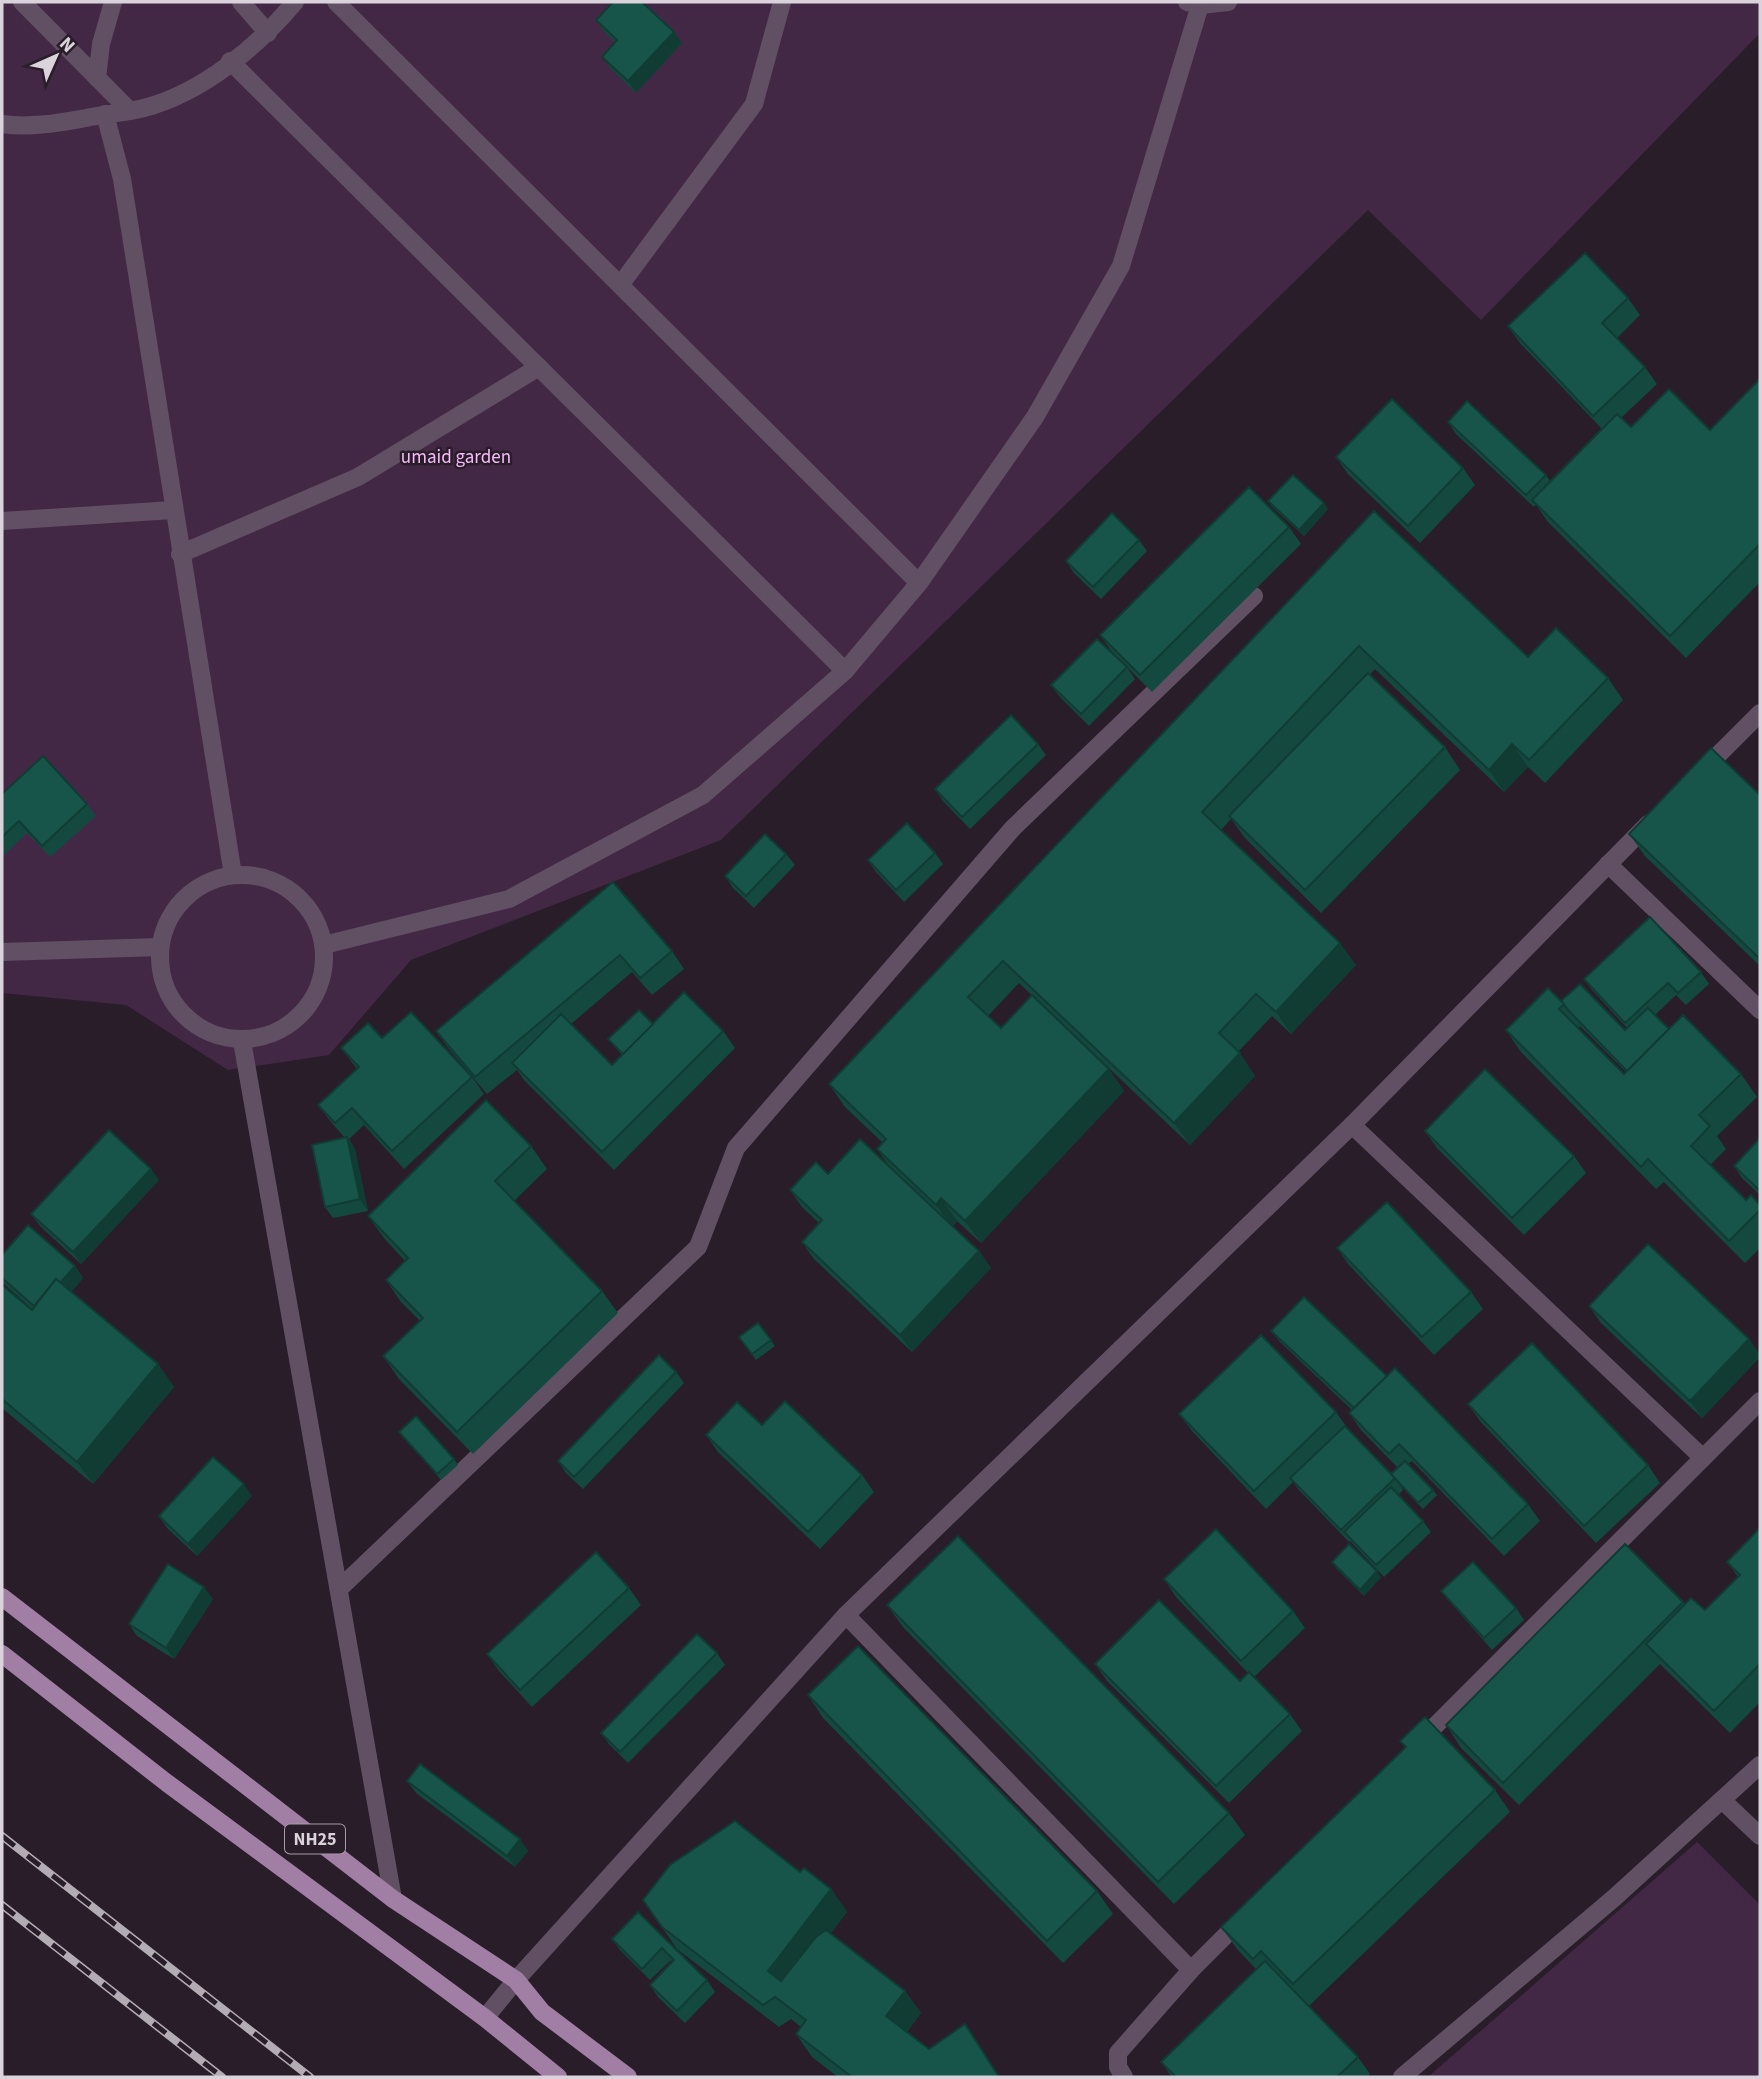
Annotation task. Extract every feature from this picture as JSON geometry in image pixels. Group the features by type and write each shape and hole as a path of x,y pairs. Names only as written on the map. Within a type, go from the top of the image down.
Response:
{"main road":[{"name":"NH25","path":"2,1597 393,1899 516,1980 542,2012 628,2077"},
{"name":"NH25","path":"2,1654 167,1783 485,2018 558,2077"}],"street":[{"path":"22,2 130,111"},
{"path":"97,78 101,44 113,2"},
{"path":"241,2 268,33"},
{"path":"2,124 29,127 146,108 194,86 230,61 268,33 295,2"},
{"path":"336,2 919,583"},
{"path":"621,284 754,104 782,2"},
{"path":"324,945 509,899 703,795 845,671 919,583 1035,417 1121,266 1194,3 1228,2"},
{"path":"230,61 845,671"},
{"path":"105,114 122,179 233,875"},
{"path":"180,554 358,477 539,367"},
{"path":"2,521 173,510"},
{"path":"339,1589 698,1247 736,1148 1013,828 1254,596"},
{"path":"1693,779 1760,713"},
{"path":"485,2018 516,1980 846,1615 1352,1125 1665,808"},
{"path":"1608,864 1760,1010"},
{"path":"233,875 261,877 290,889 311,910 324,945 323,976 312,1003 302,1015 277,1033 242,1041 214,1035 201,1029 174,1005 163,979 160,947 167,922 185,898 203,884 233,875"},
{"path":"2,952 160,947"},
{"path":"242,1041 393,1899"},
{"path":"1352,1125 1703,1458"},
{"path":"1408,1754 1760,1401"},
{"path":"846,1615 1191,1970"},
{"path":"1402,2077 1614,1899 1760,1765"},
{"path":"1723,1801 1760,1836"},
{"path":"1124,2077 1118,2067 1118,2053 1191,1970 1260,1901"}],"green space":[{"name":"umaid garden","path":"2,2 1760,2 1760,33 1481,320 1368,210 721,840 411,960 329,1055 228,1070 126,1005 2,993"},
{"path":"1697,1842 1760,1905 1760,2077 1428,2077"}],"building":[{"path":"613,2 642,2 674,32 628,81 602,57 617,40 596,20"},
{"path":"1585,253 1628,298 1602,323 1645,367 1593,416 1508,326"},
{"path":"1760,379 1760,544 1670,636 1532,500 1617,414 1631,427 1669,389 1710,430"},
{"path":"1392,399 1463,468 1408,526 1336,457"},
{"path":"1467,401 1546,475 1526,495 1448,422"},
{"path":"1293,475 1324,503 1299,530 1268,501"},
{"path":"1249,487 1289,527 1140,675 1100,635"},
{"path":"1374,511 1528,657 1556,628 1608,678 1529,760 1512,744 1489,770 1359,646 1202,812 1340,943 1276,1012 1256,994 1219,1033 1240,1053 1174,1123 1003,961 968,997 1001,1028 1032,995 1109,1069 965,1221 941,1198 936,1205 877,1149 886,1139 829,1084"},
{"path":"1112,513 1139,540 1093,587 1066,561"},
{"path":"1097,639 1127,667 1081,714 1051,685"},
{"path":"1368,673 1445,747 1305,890 1229,816"},
{"path":"1011,715 1038,744 962,817 935,789"},
{"path":"1711,748 1760,795 1760,959 1629,834"},
{"path":"43,756 87,804 42,846 19,821 2,837 2,794"},
{"path":"907,823 935,853 896,890 868,860"},
{"path":"765,834 786,854 746,896 725,876"},
{"path":"613,882 672,951 640,978 620,955 475,1077 436,1031"},
{"path":"1650,917 1701,972 1678,993 1668,983 1625,1023 1584,979"},
{"path":"1580,984 1625,1030 1648,1008 1669,1029 1627,1071 1561,1001"},
{"path":"1548,988 1564,1004 1559,1009 1624,1074 1683,1015 1741,1074 1699,1115 1710,1126 1691,1146 1746,1200 1751,1195 1760,1205 1760,1210 1729,1241 1648,1159 1641,1167 1506,1030"},
{"path":"684,992 723,1031 602,1152 512,1063 561,1014 612,1065"},
{"path":"639,1010 653,1024 623,1054 608,1039"},
{"path":"411,1012 472,1077 392,1151 352,1108 335,1123 318,1105 359,1067 341,1048 368,1023 382,1038"},
{"path":"1485,1069 1574,1156 1512,1218 1425,1131"},
{"path":"486,1100 531,1146 495,1181 602,1291 457,1432 383,1356 423,1318 386,1280 408,1258 368,1216"},
{"path":"109,1130 151,1169 73,1252 31,1214"},
{"path":"347,1137 360,1199 325,1207 312,1145"},
{"path":"1760,1138 1760,1191 1734,1166"},
{"path":"860,1139 979,1251 900,1335 802,1242 822,1220 790,1190 816,1162 828,1174"},
{"path":"1387,1202 1471,1292 1422,1337 1337,1248"},
{"path":"28,1225 75,1266 60,1283 56,1279 34,1306 2,1278 2,1255"},
{"path":"1648,1244 1749,1339 1690,1401 1589,1306"},
{"path":"56,1279 158,1364 77,1462 2,1399 2,1285 32,1310"},
{"path":"1304,1297 1387,1376 1354,1408 1271,1331"},
{"path":"758,1323 771,1340 752,1354 739,1337"},
{"path":"1261,1335 1336,1412 1254,1491 1179,1414"},
{"path":"1532,1343 1648,1465 1584,1526 1468,1404"},
{"path":"659,1355 676,1372 574,1477 558,1461"},
{"path":"1395,1368 1528,1504 1492,1539 1399,1444 1389,1454 1349,1413"},
{"path":"785,1401 862,1475 808,1532 706,1435 737,1402 762,1425"},
{"path":"416,1416 454,1459 437,1474 399,1432"},
{"path":"1345,1426 1395,1478 1341,1530 1290,1478"},
{"path":"213,1457 244,1484 188,1544 159,1516"},
{"path":"1405,1461 1433,1490 1418,1503 1391,1474"},
{"path":"1391,1487 1423,1521 1376,1565 1344,1532"},
{"path":"1760,1528 1760,1664 1714,1711 1646,1644 1691,1598 1705,1610 1740,1575 1727,1562"},
{"path":"1216,1529 1293,1611 1241,1661 1164,1579"},
{"path":"958,1536 1229,1813 1158,1882 887,1605"},
{"path":"1349,1544 1377,1571 1360,1590 1332,1562"},
{"path":"1625,1544 1683,1602 1503,1783 1446,1725"},
{"path":"596,1552 629,1588 520,1690 487,1654"},
{"path":"1473,1562 1516,1608 1484,1638 1441,1591"},
{"path":"168,1564 204,1587 166,1648 129,1624"},
{"path":"1159,1600 1240,1681 1249,1672 1290,1714 1216,1786 1095,1664"},
{"path":"697,1634 717,1653 620,1752 601,1733"},
{"path":"858,1646 1097,1891 1047,1941 808,1695"},
{"path":"1425,1717 1495,1790 1293,1984 1261,1951 1253,1959 1221,1927 1406,1747 1400,1741"},
{"path":"420,1764 520,1839 507,1856 407,1781"},
{"path":"735,1821 800,1872 804,1868 831,1889 768,1971 781,1981 816,1937 826,1930 905,1991 886,2016 929,2049 965,2024 999,2077 852,2077 796,2034 806,2020 775,1997 763,2005 662,1927 643,1900 670,1865"},
{"path":"638,1912 707,1980 677,2011 650,1985 674,1960 662,1948 642,1969 612,1939"},
{"path":"1265,1961 1358,2057 1337,2077 1176,2077 1161,2062"}],"railway":[{"path":"2,1836 310,2077"},
{"path":"2,1905 222,2077"}]}
